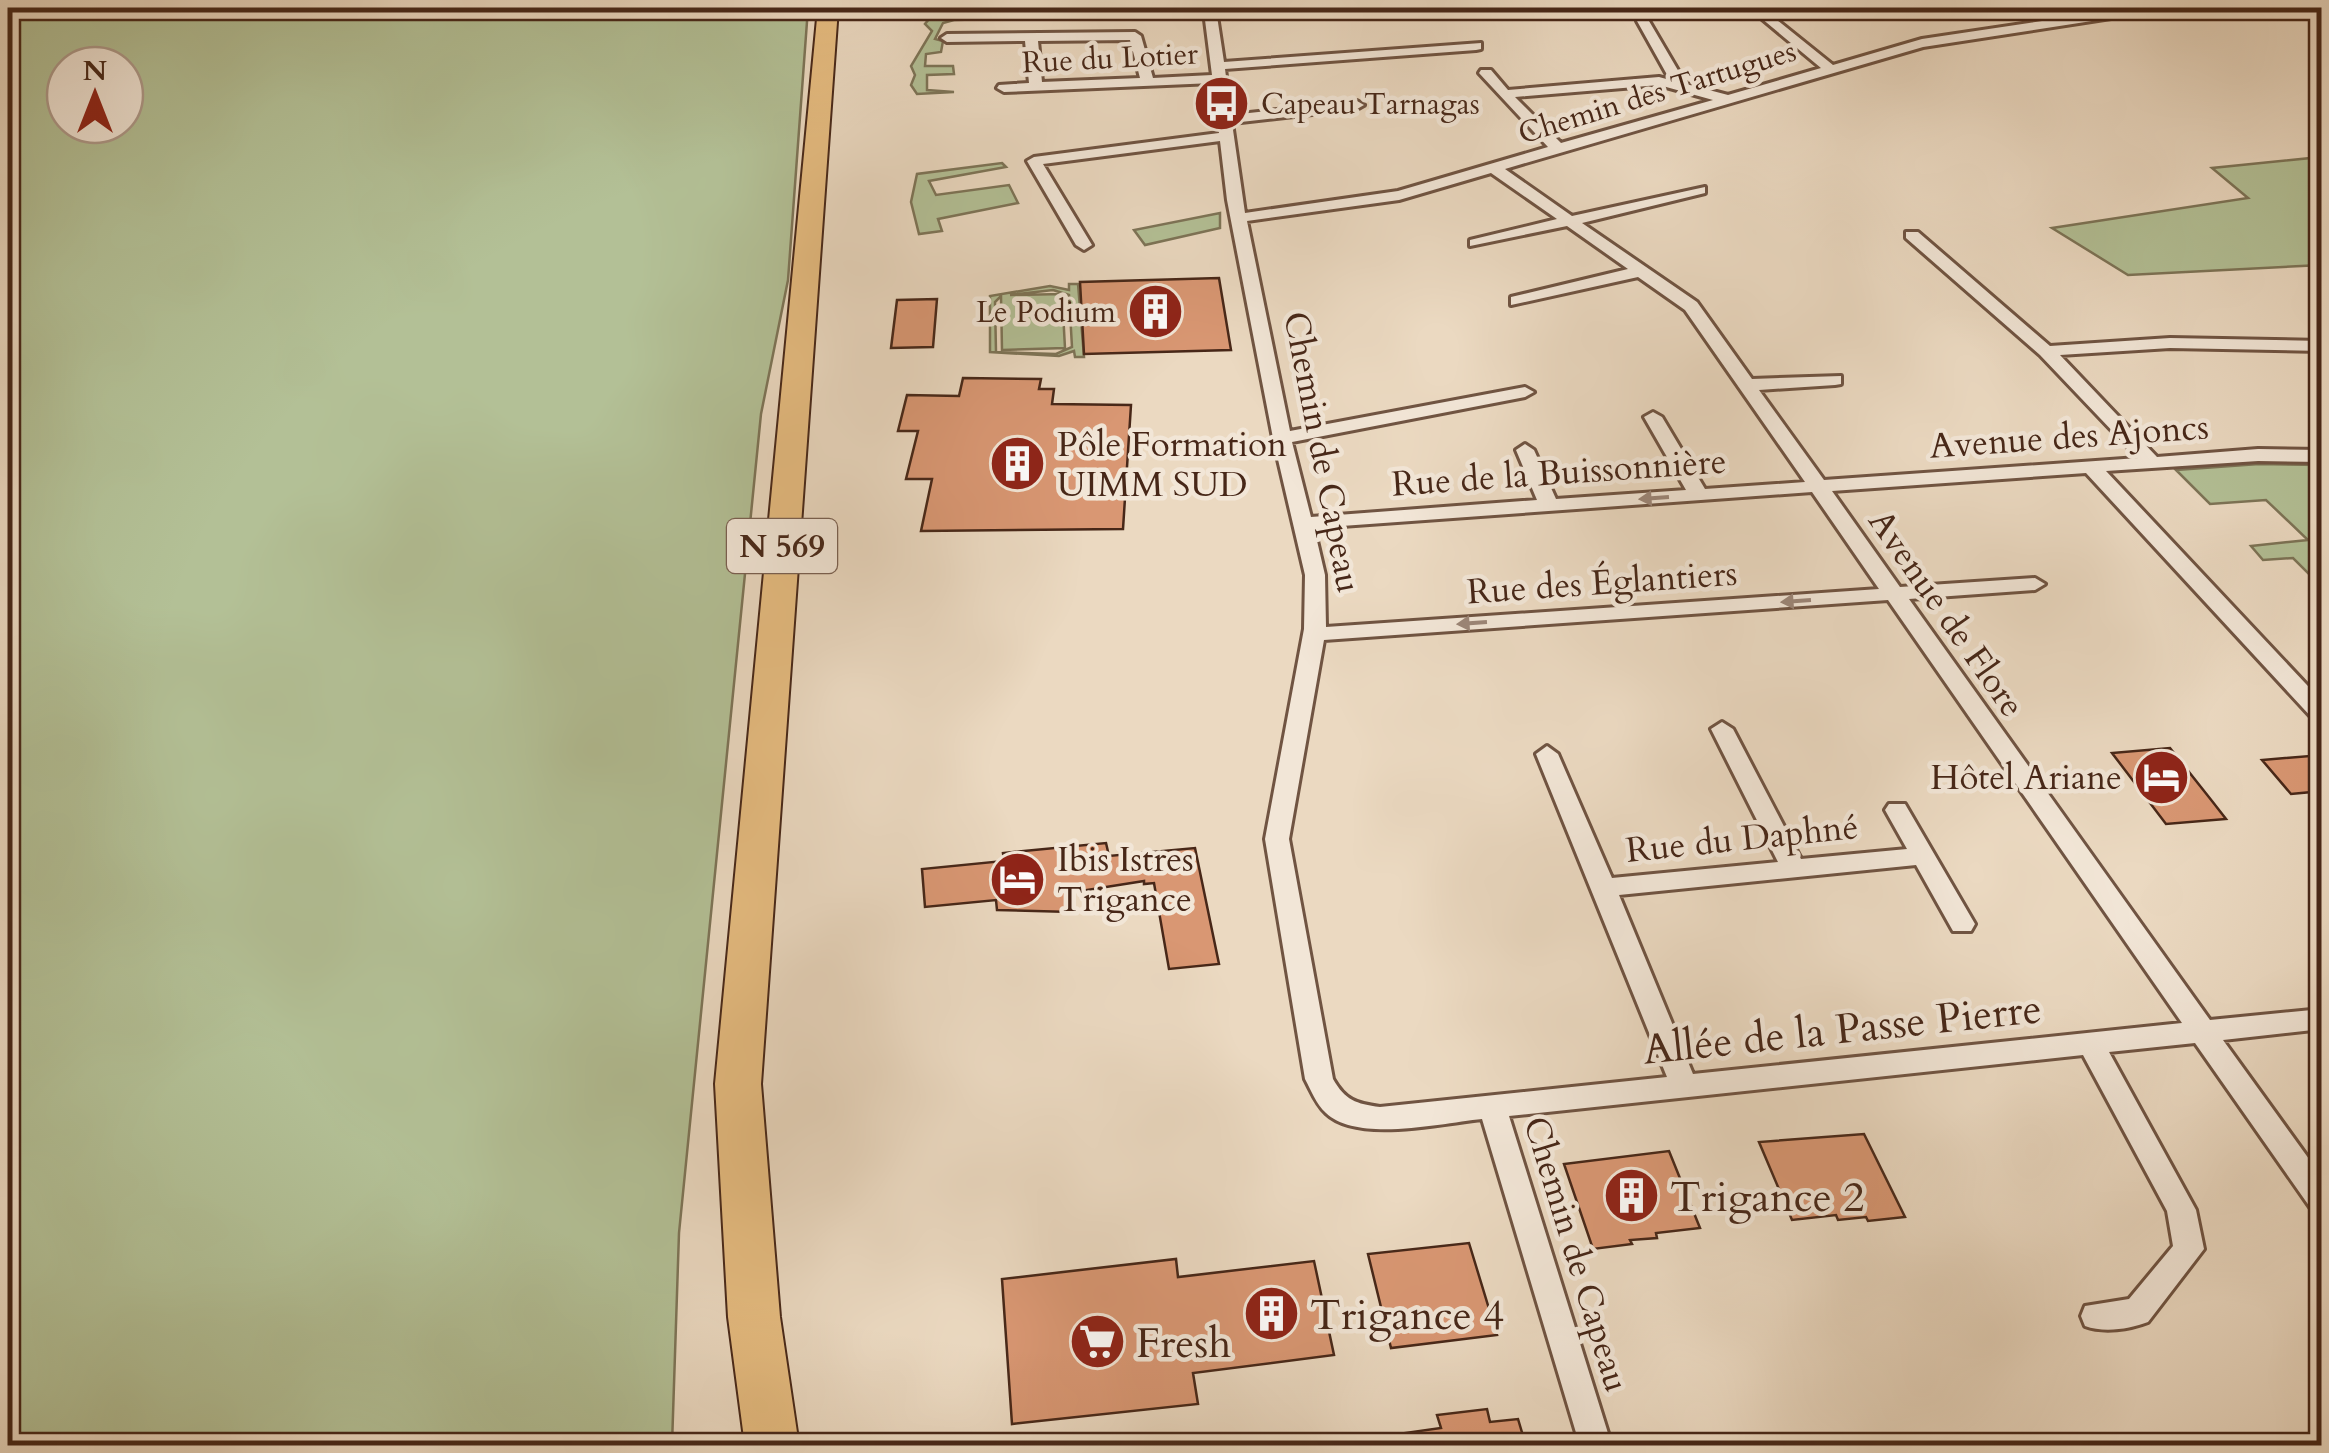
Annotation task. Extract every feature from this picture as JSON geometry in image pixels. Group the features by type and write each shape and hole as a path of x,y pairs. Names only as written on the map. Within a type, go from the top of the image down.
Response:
{"main road":[{"name":"N 569","path":"772,1446 754,1316 738,1084 828,8"}],"street":[{"path":"1097,10 1324,8"},
{"path":"1756,8 1830,69"},
{"name":"Chemin des Tartugues","path":"1239,218 1399,194 1495,170 1922,44 2150,8"},
{"name":"Chemin de Capeau","path":"1210,9 1239,218 1282,438 1315,575 1314,634 1277,839 1319,1079 1332,1106 1350,1115 1380,1118 1492,1106 1596,1446"},
{"path":"1643,21 1679,84"},
{"path":"947,38 1135,36 1148,82"},
{"path":"1031,37 1036,86"},
{"name":"Rue du Lotier","path":"1004,88 1148,82 1476,46"},
{"path":"1486,73 1559,150"},
{"path":"1504,94 1659,81 1730,100"},
{"path":"1084,245 1034,161 1358,105"},
{"name":"Avenue de Flore","path":"1495,170 1691,306 2322,1201"},
{"path":"1476,243 1700,190"},
{"path":"1912,236 2046,351 2153,462"},
{"path":"1517,301 1641,271"},
{"path":"2046,351 2170,343 2322,346"},
{"path":"1748,385 1835,380"},
{"path":"1282,438 1524,392"},
{"path":"1653,417 1699,495"},
{"path":"1524,450 1549,506"},
{"name":"Avenue des Ajoncs","path":"1821,486 2153,462 2322,456"},
{"path":"2092,467 2322,715"},
{"name":"Rue de la Buissonnière","path":"1302,523 1821,486"},
{"name":"Rue des Églantiers","path":"1314,634 2036,584"},
{"path":"1722,729 1793,868"},
{"path":"1547,754 1604,888"},
{"name":"Rue du Daphné","path":"1897,810 1962,924"},
{"name":"Rue du Daphné","path":"1684,1086 1604,888 1922,856"},
{"name":"Allée de la Passe Pierre","path":"1492,1106 2322,1019"},
{"path":"2090,1042 2181,1210 2189,1248 2137,1312 2096,1316"}],"green space":[{"path":"8,8 808,8 788,280 761,414 679,1233 672,1445 8,1445"},
{"path":"923,8 938,8 940,15 1082,17 943,23 935,39 943,41 941,52 926,54 925,66 953,66 954,74 927,75 927,90 954,92 917,94 911,85 915,75 911,66 932,31 925,24 929,19"},
{"path":"2321,157 2321,265 2128,275 2052,228 2248,198 2212,168"},
{"path":"1002,163 1006,167 929,181 936,195 1009,185 1018,203 938,219 942,231 919,234 911,202 917,174"},
{"path":"1220,213 1220,228 1145,245 1134,230"},
{"path":"1069,284 1078,284 1084,357 1075,357 1074,351 1059,356 990,352 990,296 1050,286 1069,290","holes":["1053,290 1069,295 1072,347 1056,354 996,352 995,302 1001,296 1002,350 1065,348 1062,294 1010,295"]},
{"path":"2259,464 2321,465 2321,586 2293,558 2263,560 2251,546 2308,540 2266,500 2210,504 2176,470"}],"building":[{"name":"Le Podium","path":"1219,278 1231,350 1084,354 1080,282"},
{"name":"Le Podium","path":"937,299 933,347 891,348 897,300"},
{"name":"Pôle Formation UIMM SUD","path":"963,378 1041,379 1039,389 1054,389 1052,404 1131,405 1123,529 921,531 932,479 906,479 918,431 898,431 907,395 959,396"},
{"name":"Hôtel Ariane","path":"2170,748 2226,819 2166,824 2112,753"},
{"path":"2322,755 2322,791 2291,794 2262,760"},
{"path":"1106,843 1109,856 1195,848 1219,964 1169,969 1154,883 1144,881 1068,893 1071,912 997,910 996,900 925,907 922,869 1004,861 1003,853"},
{"path":"1864,1134 1905,1217 1868,1221 1866,1217 1838,1220 1836,1215 1792,1220 1759,1142"},
{"name":"Trigance 2","path":"1669,1151 1700,1228 1656,1233 1657,1238 1593,1249 1564,1164"},
{"path":"1469,1243 1497,1335 1391,1348 1368,1254"},
{"name":"Fresh","path":"1176,1259 1178,1277 1314,1261 1334,1355 1193,1373 1198,1404 1012,1424 1002,1279"},
{"path":"1487,1409 1490,1422 1518,1419 1526,1446 1399,1446 1398,1434 1441,1428 1437,1415"}],"waterway":[{"path":"2017,8 2042,16"}],"place":[{"name":"Capeau Tarnagas","path":"1222,104"},
{"name":"Le Podium","path":"1155,312"},
{"name":"Pôle Formation UIMM SUD","path":"1018,464"},
{"name":"Hôtel Ariane","path":"2161,777"},
{"name":"Ibis Istres Trigance","path":"1018,879"},
{"name":"Trigance 2","path":"1631,1196"},
{"name":"Trigance 4","path":"1271,1314"},
{"name":"Fresh","path":"1097,1342"}]}
